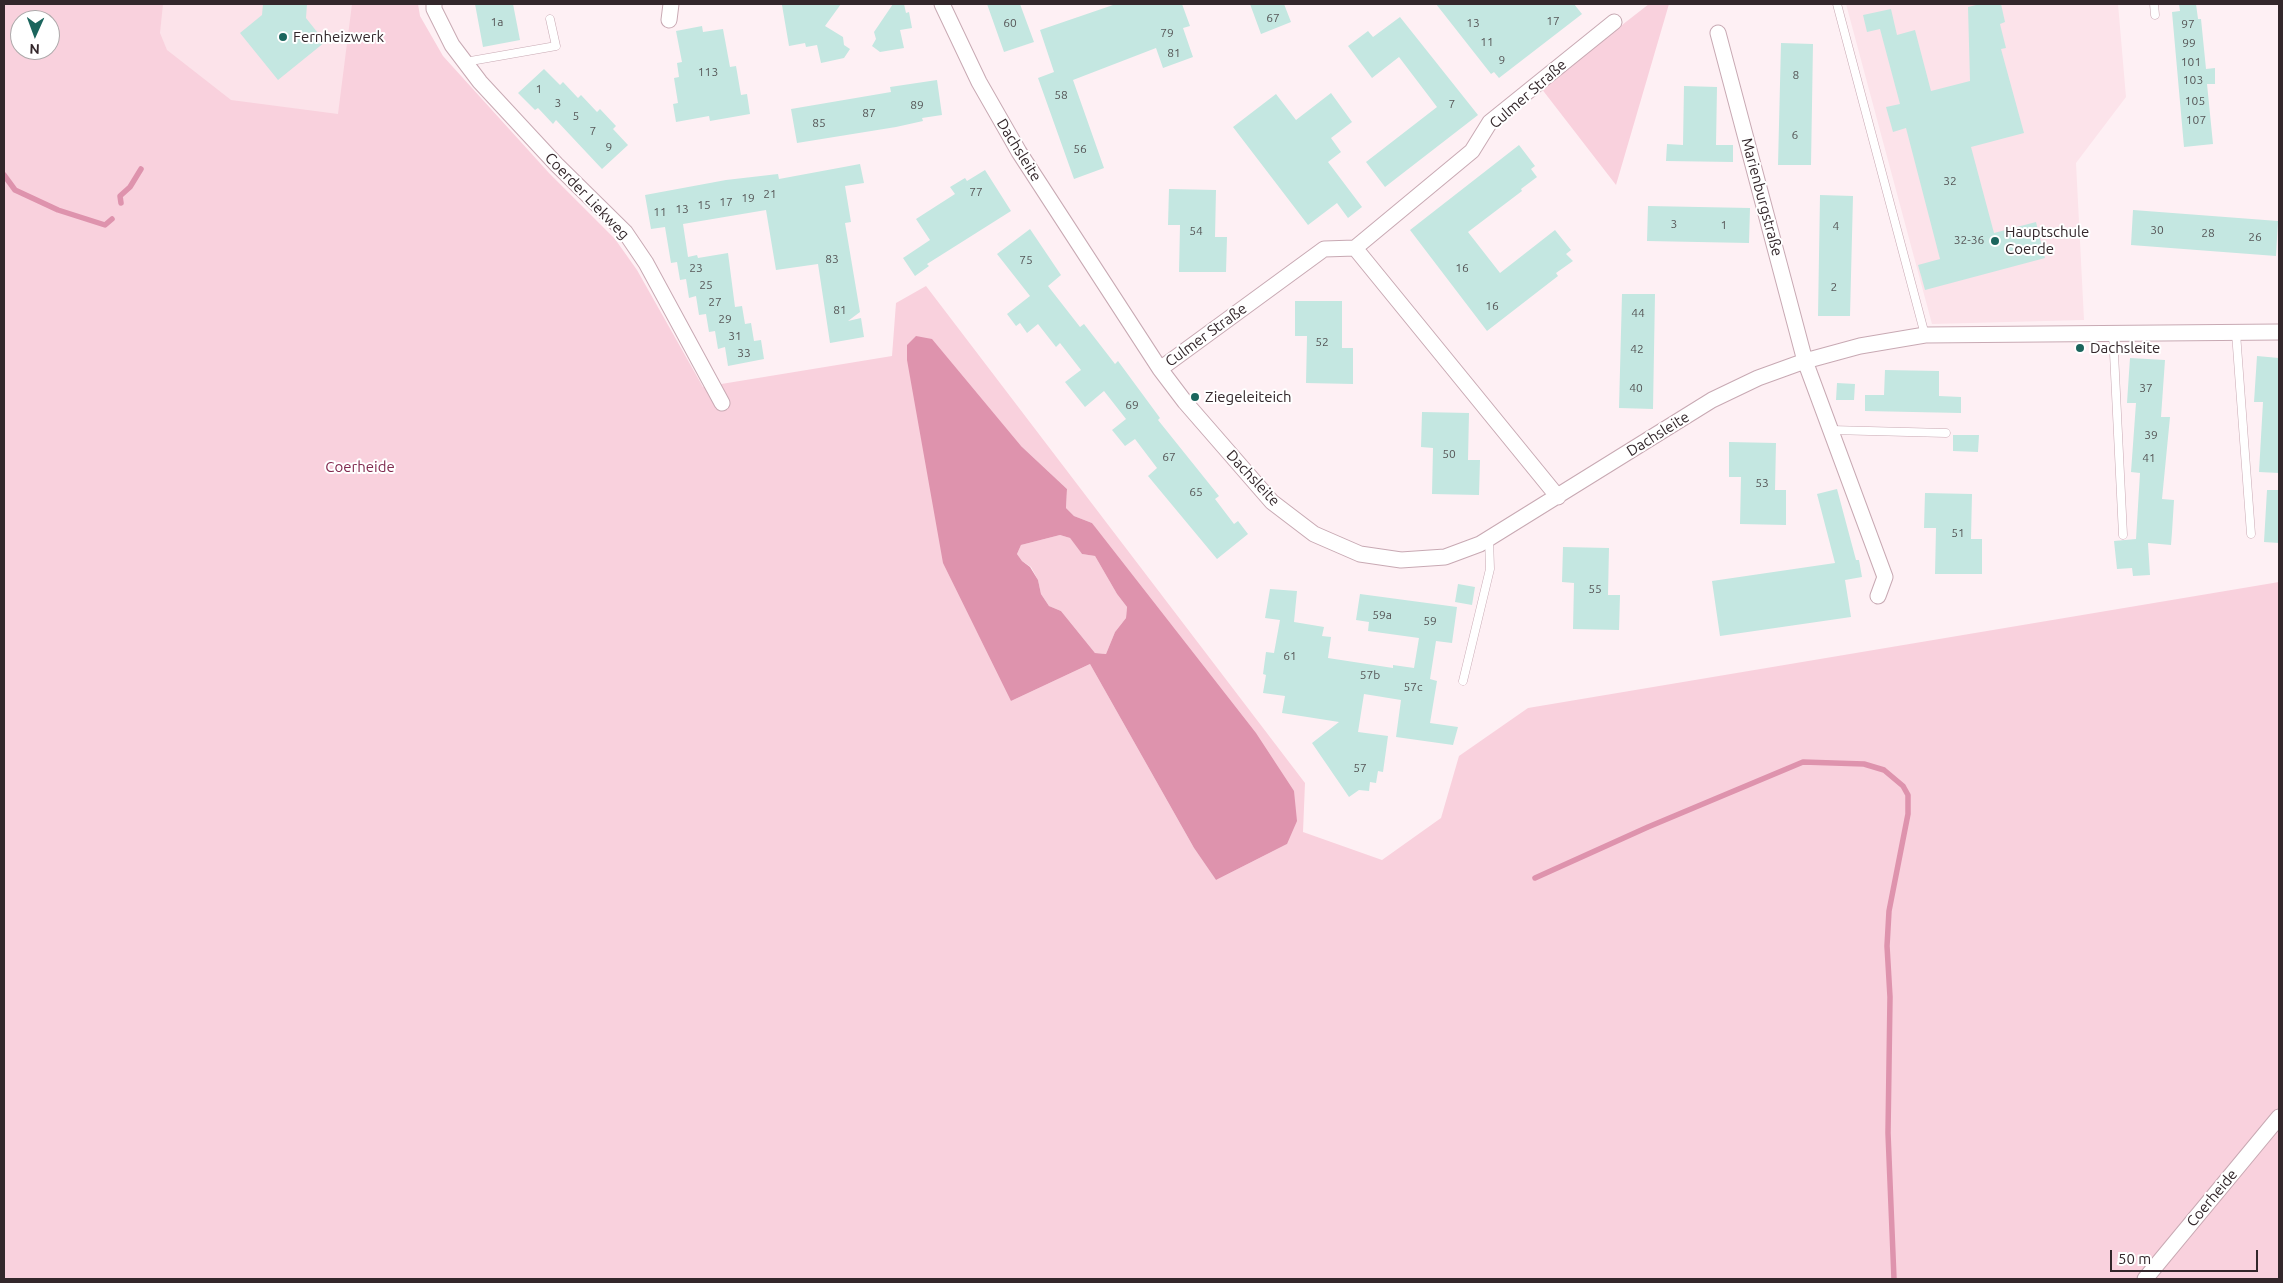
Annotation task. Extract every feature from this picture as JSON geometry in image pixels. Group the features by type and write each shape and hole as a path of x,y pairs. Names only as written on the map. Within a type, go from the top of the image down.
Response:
{"street":[{"name":"Coerder Liekweg","path":"434,4 434,9 452,45 480,82 556,164 625,232 646,263 722,403"},
{"path":"669,20 671,4"},
{"name":"Dachsleite","path":"942,4 979,82 1019,152 1160,369 1185,402 1272,502 1314,534 1360,554 1401,560 1445,557 1489,538 1712,400 1758,378 1806,360 1860,346 1925,336 2236,334 2279,332"},
{"name":"Culmer Straße","path":"1160,369 1324,249 1355,248 1472,151 1490,122 1614,22"},
{"name":"Marienburgstraße","path":"1718,33 1806,360"},
{"path":"1355,248 1558,497"},
{"path":"1806,360 1885,577 1878,596"},
{"name":"Coerheide","path":"2145,1279 2279,1116"}],"lane":[{"path":"1837,4 1925,336"},
{"path":"2154,4 2155,15"},
{"path":"465,62 556,46 550,19"},
{"path":"2113,334 2123,535"},
{"path":"2236,334 2251,534"},
{"path":"1831,430 1946,432"},
{"path":"1463,681 1490,569 1489,538"}],"shaded area":[{"path":"137,4 363,4 350,127 124,100"},
{"name":"Hauptschule Coerde","path":"1846,4 2118,4 2126,97 2076,163 2084,320 1932,324"},
{"path":"916,336 932,339 1021,446 1067,489 1066,508 1074,516 1092,523 1256,733 1294,791 1297,821 1287,844 1216,880 1194,848 1090,664 1011,701 943,563 907,360 907,345","holes":["1060,535 1070,538 1082,554 1095,556 1117,594 1127,607 1126,618 1115,632 1106,654 1095,653 1061,611 1049,606 1041,594 1038,580 1030,567 1017,554 1021,545"]}],"green space":[{"name":"Coerheide","path":"4,4 163,4 160,33 167,50 231,100 338,114 352,4 418,4 420,16 443,56 549,173 615,239 637,270 703,387 892,356 896,303 926,286 1305,783 1303,832 1382,860 1441,818 1459,756 1528,708 2279,582 2279,1279 4,1279","holes":["1021,446 1067,489 1066,508 1074,516 1092,523 1287,844 1216,880 1194,848 1090,664 1011,701"]},
{"path":"1649,4 1669,4 1616,185 1541,88"},
{"path":"1060,535 1070,538 1082,554 1095,556 1117,594 1127,607 1126,618 1115,632 1106,654 1095,653 1061,611 1049,606 1041,594 1038,580 1031,567 1022,561 1017,554 1021,545"}],"building":[{"name":"Fernheizwerk","path":"263,4 307,4 306,18 325,42 278,80 240,33 262,15"},
{"path":"475,4 513,4 520,40 483,47"},
{"path":"841,4 825,26 843,37 844,45 850,49 844,58 821,63 817,45 806,47 805,43 789,46 782,5"},
{"path":"893,4 904,4 906,13 909,12 912,28 900,30 904,48 880,52 872,46 876,39 874,32"},
{"path":"987,4 1020,4 1034,42 1004,52"},
{"path":"1116,4 1182,4 1190,26 1183,28 1193,57 1163,68 1156,48 1073,80 1104,168 1074,179 1038,78 1054,72 1040,30"},
{"path":"1250,4 1284,4 1291,22 1261,34"},
{"path":"1436,4 1574,4 1582,14 1499,78 1494,72 1491,74"},
{"path":"1980,4 2001,4 2005,22 2000,24 2006,48 2001,49 2024,133 1971,147 1994,233 2036,222 2045,258 1925,290 1918,265 1940,259 1906,128 1893,132 1886,107 1900,104 1880,29 1867,32 1863,15 1891,9 1897,35 1915,30 1931,91 1970,81 1968,7"},
{"path":"2179,4 2196,4 2198,19 2201,19 2206,69 2215,68 2215,84 2207,84 2213,144 2184,147 2172,12 2180,11"},
{"path":"1400,17 1478,115 1385,187 1366,162 1437,107 1399,57 1372,78 1348,46 1368,31 1373,37"},
{"path":"702,26 703,32 723,29 730,67 736,66 741,95 747,94 750,114 710,121 709,116 676,122 673,104 678,103 674,78 679,77 677,63 682,62 676,31"},
{"path":"1781,43 1813,44 1811,165 1778,165"},
{"path":"544,69 560,85 563,82 578,98 581,95 597,112 600,109 616,126 613,129 628,145 602,169 556,120 553,124 538,108 535,110 518,93"},
{"path":"937,80 942,115 922,118 923,121 896,127 797,143 791,109 891,92 890,87"},
{"path":"1684,86 1717,87 1716,145 1733,145 1733,162 1666,161 1667,144 1683,145"},
{"path":"1331,93 1352,122 1331,138 1341,152 1328,162 1362,207 1348,218 1337,203 1308,225 1233,127 1276,94 1296,120"},
{"path":"1519,145 1535,166 1531,169 1537,177 1521,189 1522,191 1468,232 1500,273 1555,230 1571,250 1566,254 1573,261 1556,273 1558,276 1487,331 1410,230"},
{"path":"860,164 864,183 845,186 851,222 845,223 860,312 848,321 861,318 864,337 830,343 818,264 776,270 766,210 683,224 688,257 697,255 698,258 728,253 735,307 742,306 745,324 751,323 754,341 761,340 764,359 728,366 725,347 718,349 715,331 709,332 706,314 699,315 696,296 689,298 686,279 680,280 677,262 671,263 665,227 651,229 645,195 726,180 778,174 779,179"},
{"path":"985,170 1011,211 927,264 929,266 915,276 903,258 930,240 916,219 955,194 950,187 965,178 967,181"},
{"path":"1169,189 1216,190 1215,237 1227,237 1226,272 1179,272 1180,225 1168,225"},
{"path":"1820,195 1853,196 1850,316 1818,316"},
{"path":"1648,206 1750,208 1749,243 1647,241"},
{"path":"2133,210 2278,221 2276,256 2131,245"},
{"path":"1030,229 1061,275 1048,286 1080,327 1084,324 1115,364 1118,361 1160,418 1158,420 1219,496 1215,499 1234,524 1238,521 1248,534 1217,559 1148,476 1157,468 1135,439 1125,446 1112,430 1126,419 1104,391 1085,407 1065,382 1081,370 1060,343 1056,347 1038,324 1027,333 1020,323 1016,326 1007,314 1030,296 997,254"},
{"path":"1622,294 1655,294 1653,409 1619,408"},
{"path":"1295,301 1342,301 1342,348 1353,348 1353,384 1306,383 1307,336 1295,336"},
{"path":"2257,356 2279,358 2279,473 2259,472 2263,402 2254,402"},
{"path":"2130,358 2165,360 2161,417 2170,417 2162,499 2174,500 2171,545 2148,543 2150,575 2133,576 2132,568 2117,569 2114,541 2136,539 2140,473 2131,472 2136,403 2127,403"},
{"path":"1885,370 1939,371 1939,396 1961,397 1961,413 1865,411 1865,395 1884,395"},
{"path":"1837,383 1855,384 1854,400 1836,400"},
{"path":"1422,412 1469,413 1468,460 1480,460 1479,495 1432,494 1433,448 1421,447"},
{"path":"1953,435 1979,435 1978,452 1953,451"},
{"path":"1729,442 1776,443 1775,490 1786,490 1786,525 1740,524 1741,477 1729,477"},
{"path":"1837,489 1856,560 1859,560 1862,577 1845,580 1851,617 1720,636 1712,581 1835,563 1817,494"},
{"path":"2267,490 2279,490 2279,543 2264,542"},
{"path":"1925,493 1972,494 1971,539 1982,539 1982,574 1935,574 1936,528 1924,528"},
{"path":"1563,547 1609,548 1608,595 1620,595 1619,630 1573,629 1574,583 1562,582"},
{"path":"1458,584 1475,587 1472,605 1455,602"},
{"path":"1270,589 1297,591 1294,622 1324,627 1322,636 1331,637 1328,658 1393,668 1393,665 1414,668 1419,638 1368,631 1369,622 1356,620 1360,594 1457,607 1452,643 1436,641 1430,679 1437,681 1430,723 1458,727 1453,745 1396,737 1401,700 1364,694 1358,732 1388,736 1383,772 1378,771 1376,783 1370,782 1369,791 1359,790 1349,797 1312,743 1339,722 1282,713 1285,696 1263,693 1266,675 1263,674 1266,652 1274,653 1280,620 1265,618"}],"waterway":[{"path":"121,203 120,196 130,187 141,169"},
{"path":"4,175 15,190 58,210 105,225 112,219"},
{"path":"1535,878 1648,827 1803,762 1864,764 1884,770 1903,786 1908,795 1908,814 1889,911 1887,946 1890,997 1888,1133 1894,1279"}],"place":[{"name":"Fernheizwerk","path":"283,37"},
{"name":"Hauptschule Coerde","path":"1995,241"},
{"name":"Dachsleite","path":"2080,348"},
{"name":"Ziegeleiteich","path":"1195,397"}]}
